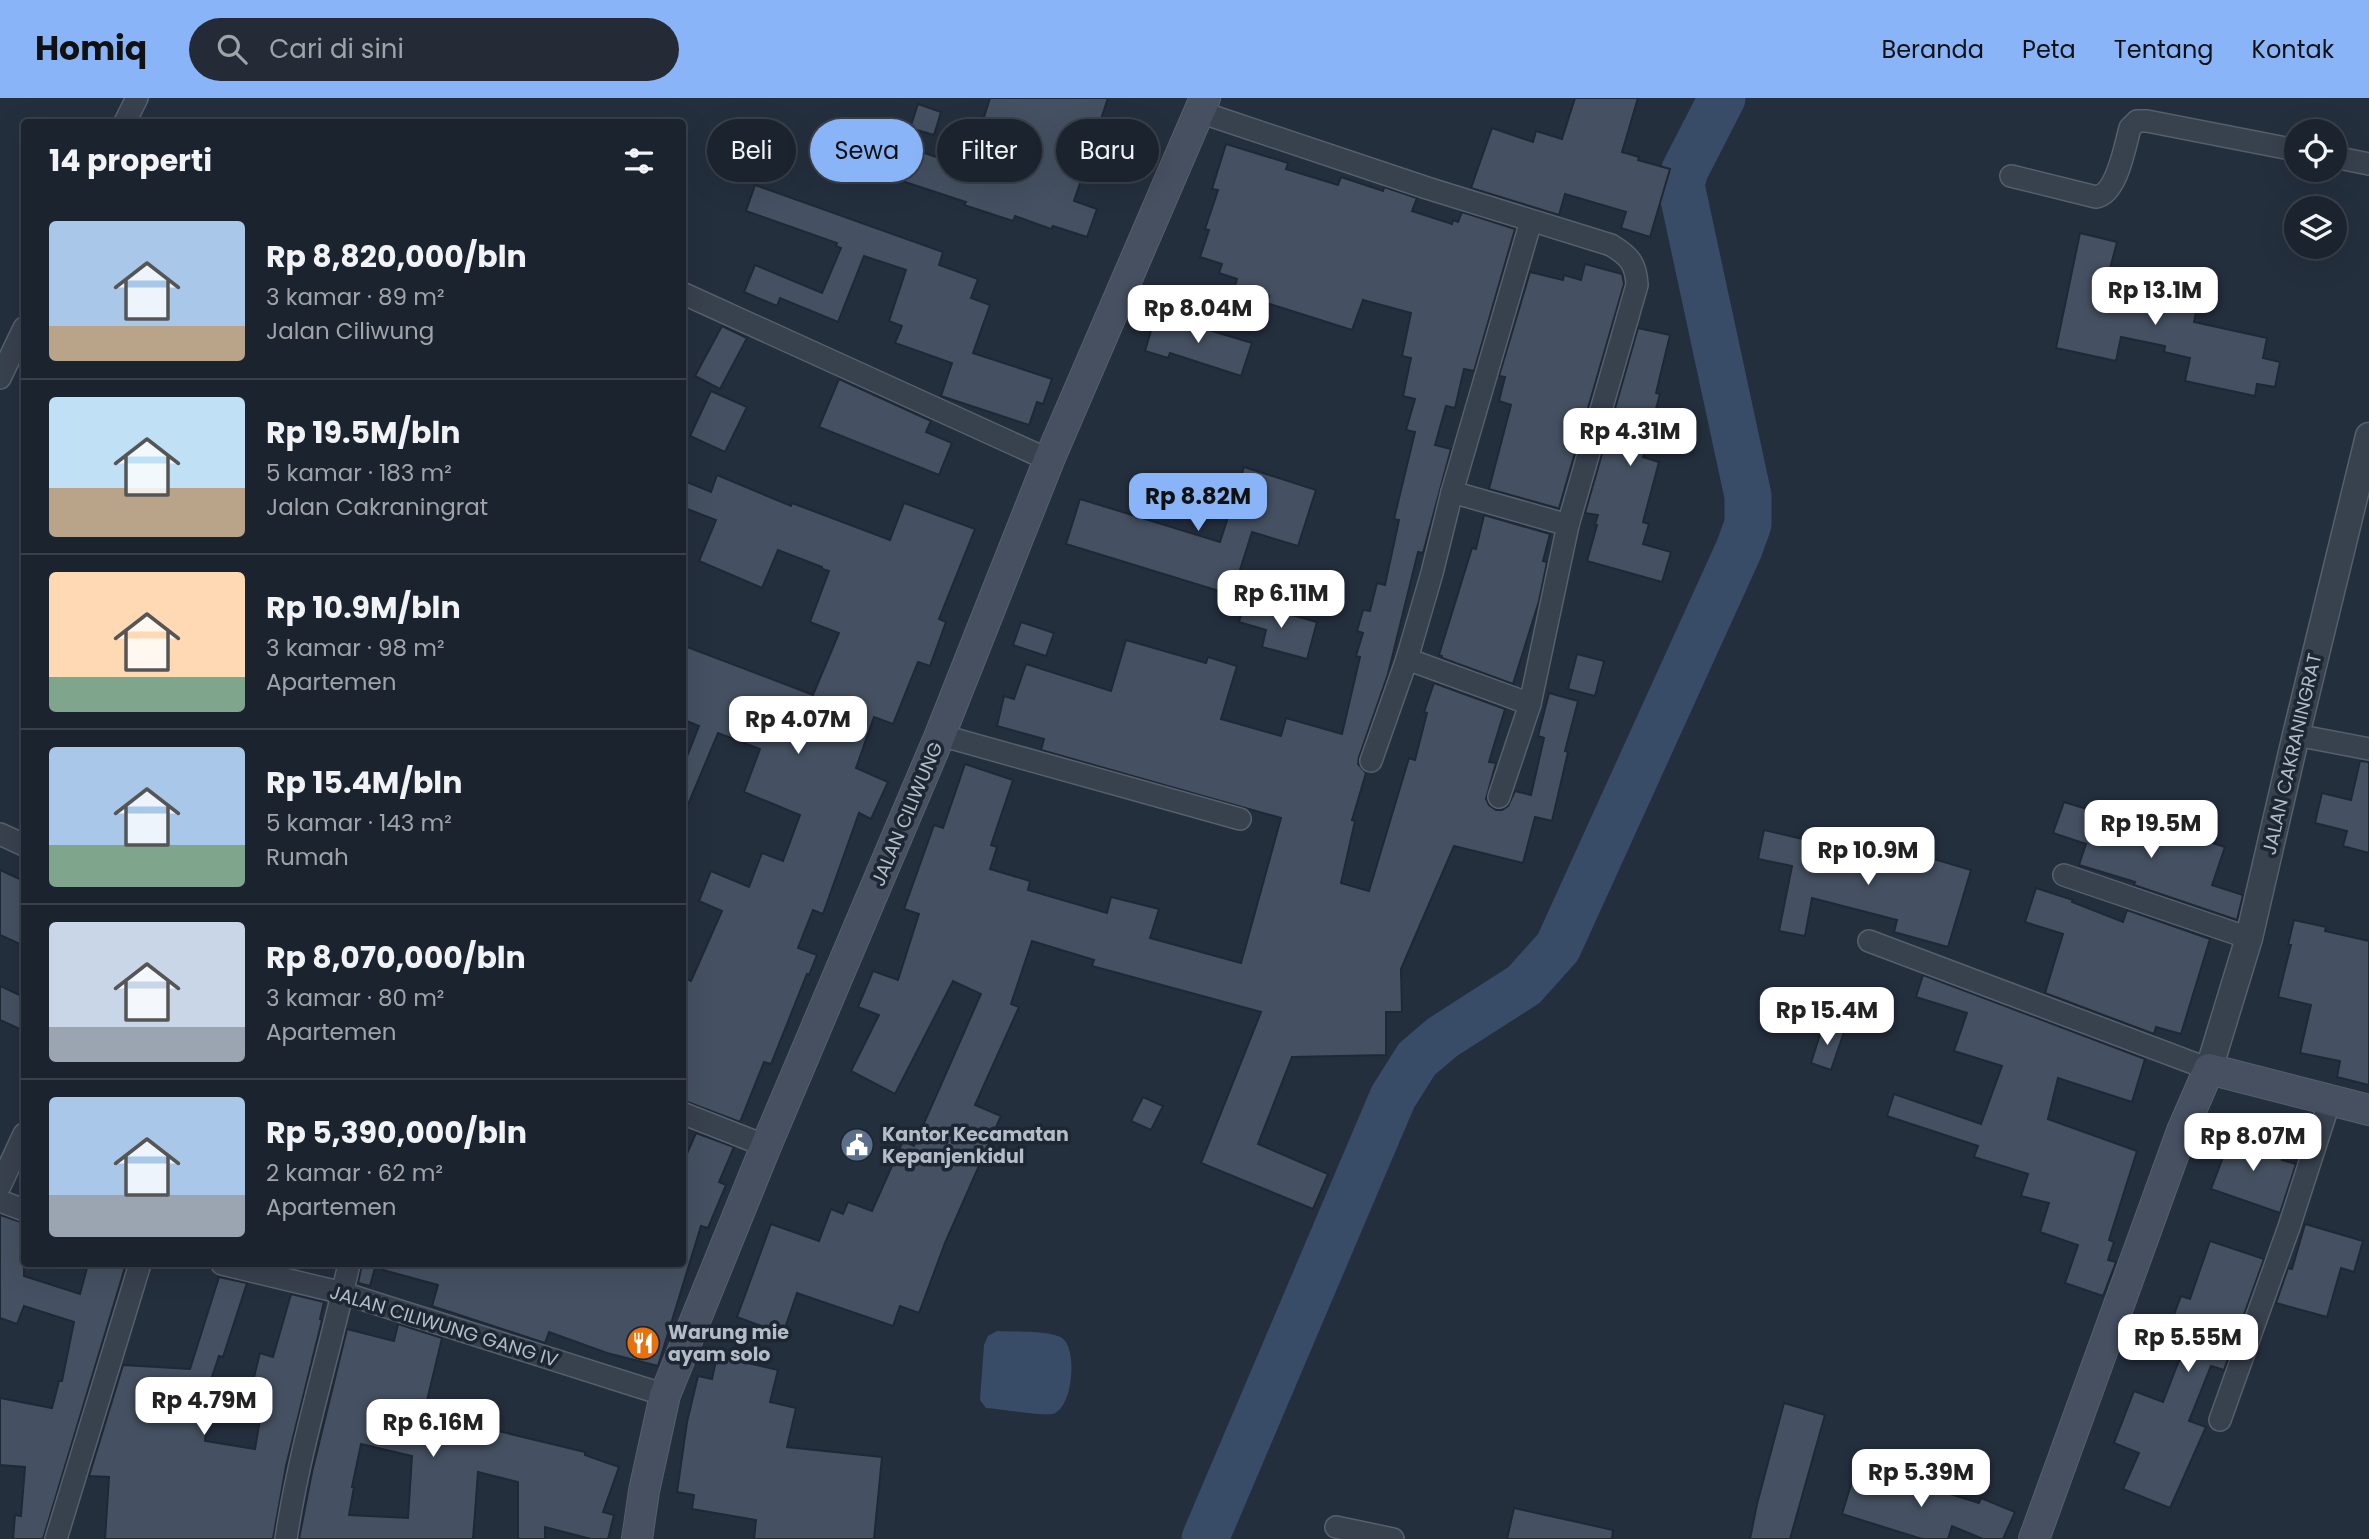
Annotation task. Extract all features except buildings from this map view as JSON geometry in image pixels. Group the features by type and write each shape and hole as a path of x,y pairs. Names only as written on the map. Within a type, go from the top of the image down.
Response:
{"main road":[{"name":"JALAN CILIWUNG","path":"636,1539 665,1395 766,1146 940,735 1049,460 1203,105"},
{"path":"2034,1539 2182,1130 2209,1069 2369,1111"}],"street":[{"path":"126,119 137,98"},
{"path":"1203,105 1531,221 1611,245 1629,256 1636,269 1637,285 1568,525 1530,704 1499,797"},
{"path":"2011,176 2102,197 2112,186 2130,128 2137,121 2284,148"},
{"path":"2347,160 2369,164"},
{"path":"1371,761 1407,659 1452,492 1531,221"},
{"path":"686,295 1049,460"},
{"path":"0,378 21,334"},
{"name":"JALAN CAKRANINGRAT","path":"2209,1069 2249,938 2369,436"},
{"path":"1452,492 1568,525"},
{"path":"1407,659 1530,704"},
{"path":"940,735 1240,819"},
{"path":"2296,735 2369,749"},
{"path":"0,834 21,844"},
{"path":"2064,875 2249,938"},
{"path":"1869,941 2209,1069"},
{"path":"2220,1420 2289,1227 2330,1100"},
{"path":"686,1115 766,1146"},
{"path":"0,1186 21,1140"},
{"path":"0,1201 21,1209"},
{"path":"56,1539 139,1267"},
{"name":"JALAN CILIWUNG GANG IV","path":"235,1267 343,1293 665,1395"},
{"path":"286,1539 291,1504 317,1389 348,1267"},
{"path":"1336,1527 1393,1539"}],"water":[{"path":"997,1331 1056,1335 1067,1344 1071,1378 1065,1402 1059,1410 1046,1414 986,1408 980,1400 984,1345 988,1336"}],"waterway":[{"path":"1205,1539 1393,1097 1417,1059 1443,1037 1524,985 1558,947 1748,524 1748,496 1681,185 1685,170 1722,98"}],"place":[{"name":"Kantor Kecamatan Kepanjenkidul","path":"857,1145"},
{"name":"Warung mie ayam solo","path":"643,1343"}]}
